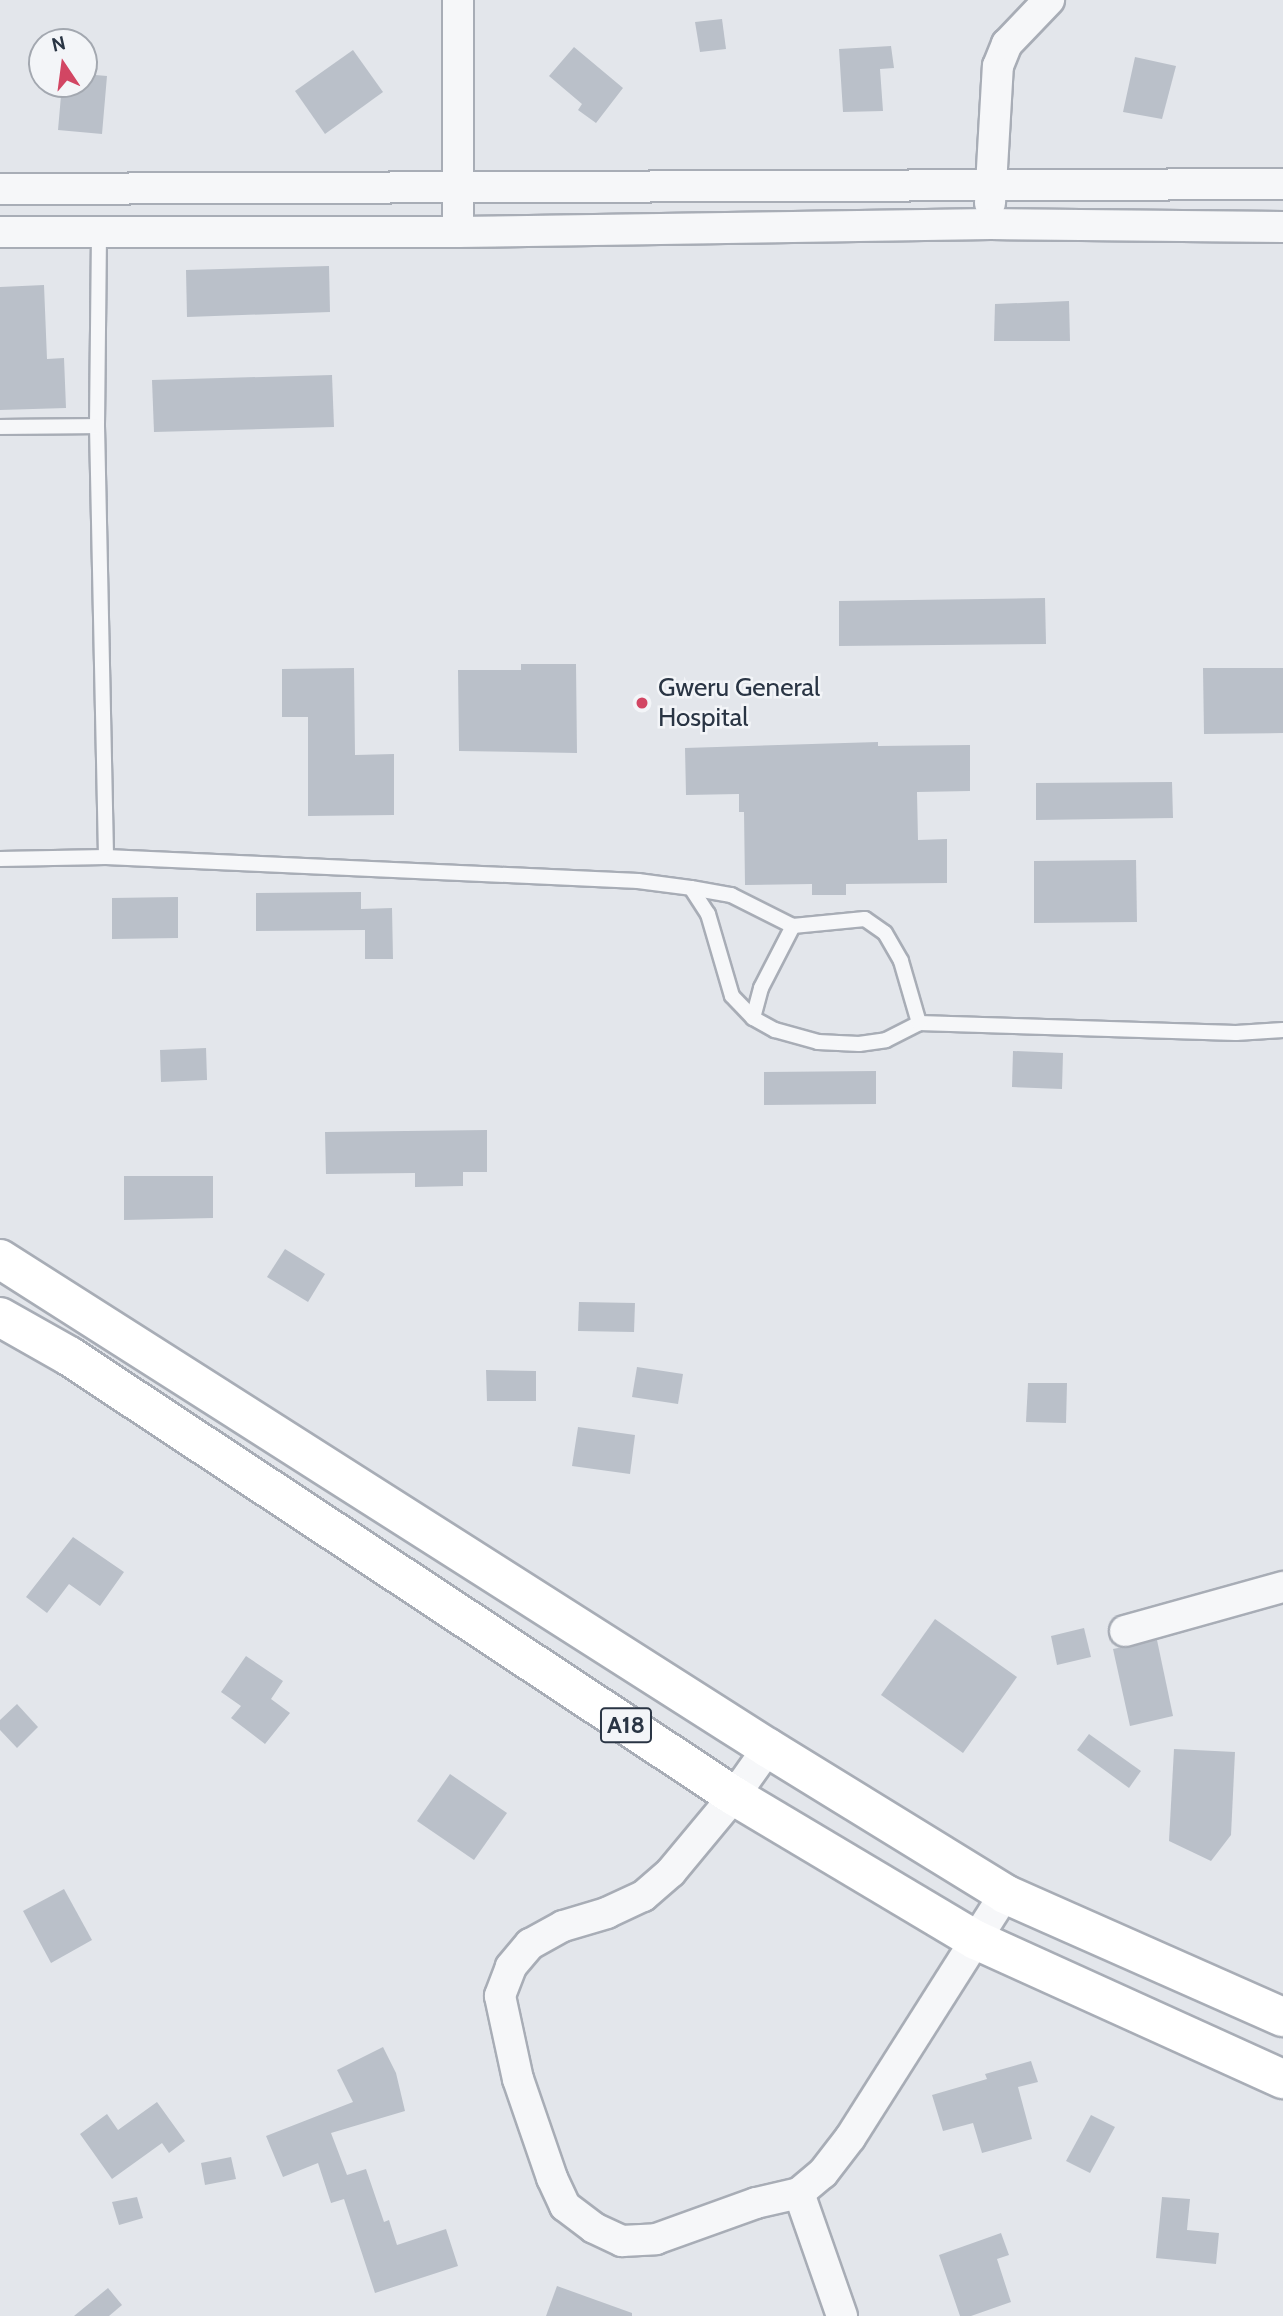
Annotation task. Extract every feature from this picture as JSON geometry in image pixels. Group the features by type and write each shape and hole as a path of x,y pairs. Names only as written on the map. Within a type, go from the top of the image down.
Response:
{"highway":[{"name":"A18","path":"0,1259 768,1748 1005,1894 1283,2017"},
{"name":"A18","path":"0,1317 114,1386 734,1796 976,1940 1283,2079"},
{"path":"114,1386 137,1346"},
{"path":"376,1559 401,1514"},
{"path":"599,1707 626,1658"}],"street":[{"path":"458,0 458,232"},
{"path":"991,224 990,185 998,66 1007,44 1049,0"},
{"path":"0,189 1283,184"},
{"path":"0,232 458,232 991,224 1283,227"},
{"path":"1125,1631 1283,1587"},
{"path":"768,1748 734,1796 671,1871 643,1896 607,1913 563,1926 530,1944 511,1967 500,1996 517,2080 552,2178 565,2206 594,2228 622,2241 656,2239 756,2203 799,2193 823,2173 850,2138 1005,1894"},
{"path":"799,2193 842,2316"}],"lane":[{"path":"100,234 97,426 106,857"},
{"path":"0,427 97,426"},
{"path":"0,859 106,857 638,881 731,895 793,926 866,919 885,933 901,961 919,1023"},
{"path":"691,888 708,914 732,996 753,1018 775,1030 818,1042 859,1044 886,1040 919,1023 1236,1032 1283,1030"},
{"path":"753,1018 761,988 793,926"}],"building":[{"path":"722,19 726,49 700,52 695,22"},
{"path":"891,46 894,68 880,69 883,111 843,112 839,49"},
{"path":"574,47 623,88 596,123 578,110 582,104 549,76"},
{"path":"353,50 383,92 325,134 295,91"},
{"path":"1135,57 1176,66 1162,119 1123,112"},
{"path":"98,75 107,76 102,134 58,130 61,98 98,98"},
{"path":"329,266 330,312 187,317 186,270"},
{"path":"44,285 47,359 64,358 66,408 0,410 0,287"},
{"path":"1069,301 1070,341 994,341 995,304"},
{"path":"332,375 334,427 154,432 152,380"},
{"path":"1045,598 1046,644 839,646 839,601"},
{"path":"521,664 576,664 577,753 459,751 458,670 521,670"},
{"path":"354,668 355,755 394,754 394,815 308,816 308,717 282,717 282,669"},
{"path":"1203,668 1283,668 1283,733 1204,734"},
{"path":"878,742 878,746 970,745 970,791 917,792 918,840 947,839 947,883 846,884 846,895 812,895 812,884 745,885 744,812 739,812 739,794 686,795 685,748"},
{"path":"1172,782 1173,818 1036,820 1036,783"},
{"path":"1136,860 1137,922 1034,923 1034,861"},
{"path":"361,892 361,909 392,908 393,959 365,959 365,930 256,931 256,893"},
{"path":"178,897 178,938 112,939 112,898"},
{"path":"206,1048 207,1080 161,1082 160,1050"},
{"path":"1013,1051 1063,1053 1062,1089 1012,1087"},
{"path":"876,1071 876,1104 764,1105 764,1072"},
{"path":"487,1130 487,1172 463,1172 463,1186 415,1187 415,1173 326,1174 325,1132"},
{"path":"124,1176 213,1176 213,1218 124,1220"},
{"path":"285,1249 325,1274 308,1302 267,1277"},
{"path":"579,1302 635,1303 634,1332 578,1331"},
{"path":"637,1367 683,1374 678,1404 632,1397"},
{"path":"486,1370 536,1371 536,1401 487,1401"},
{"path":"1028,1383 1067,1383 1066,1423 1026,1422"},
{"path":"578,1427 635,1435 630,1474 572,1466"},
{"path":"73,1537 124,1572 100,1606 69,1584 47,1613 26,1597"},
{"path":"935,1619 1017,1677 963,1753 881,1695"},
{"path":"1084,1628 1091,1657 1057,1665 1051,1636"},
{"path":"1157,1640 1173,1716 1130,1726 1113,1649"},
{"path":"246,1656 283,1681 271,1699 290,1713 265,1744 231,1718 241,1706 221,1692"},
{"path":"17,1704 38,1727 17,1748 0,1730 0,1720"},
{"path":"1089,1734 1141,1771 1129,1788 1077,1750"},
{"path":"1174,1749 1235,1752 1231,1835 1211,1861 1169,1841"},
{"path":"450,1774 507,1813 474,1860 417,1821"},
{"path":"64,1889 92,1940 51,1963 23,1911"},
{"path":"383,2047 396,2073 405,2111 331,2133 347,2175 366,2169 384,2222 389,2220 397,2245 446,2229 458,2266 375,2293 344,2199 331,2203 318,2163 283,2177 266,2136 353,2102 337,2070"},
{"path":"1031,2061 1038,2082 1018,2087 1032,2139 982,2153 973,2123 943,2131 932,2095 987,2079 985,2074"},
{"path":"157,2102 185,2141 169,2153 162,2143 112,2179 80,2134 107,2114 118,2130"},
{"path":"1091,2115 1115,2127 1090,2173 1066,2161"},
{"path":"231,2157 236,2179 205,2185 201,2163"},
{"path":"137,2197 143,2218 119,2225 112,2202"},
{"path":"1162,2197 1190,2199 1187,2230 1219,2233 1216,2264 1156,2258"},
{"path":"1001,2233 1009,2255 997,2259 1011,2302 971,2316 960,2316 939,2255"},
{"path":"557,2286 632,2313 632,2316 546,2316"},
{"path":"108,2288 122,2305 109,2316 74,2316"}],"place":[{"name":"Gweru General Hospital","path":"642,703"}]}
